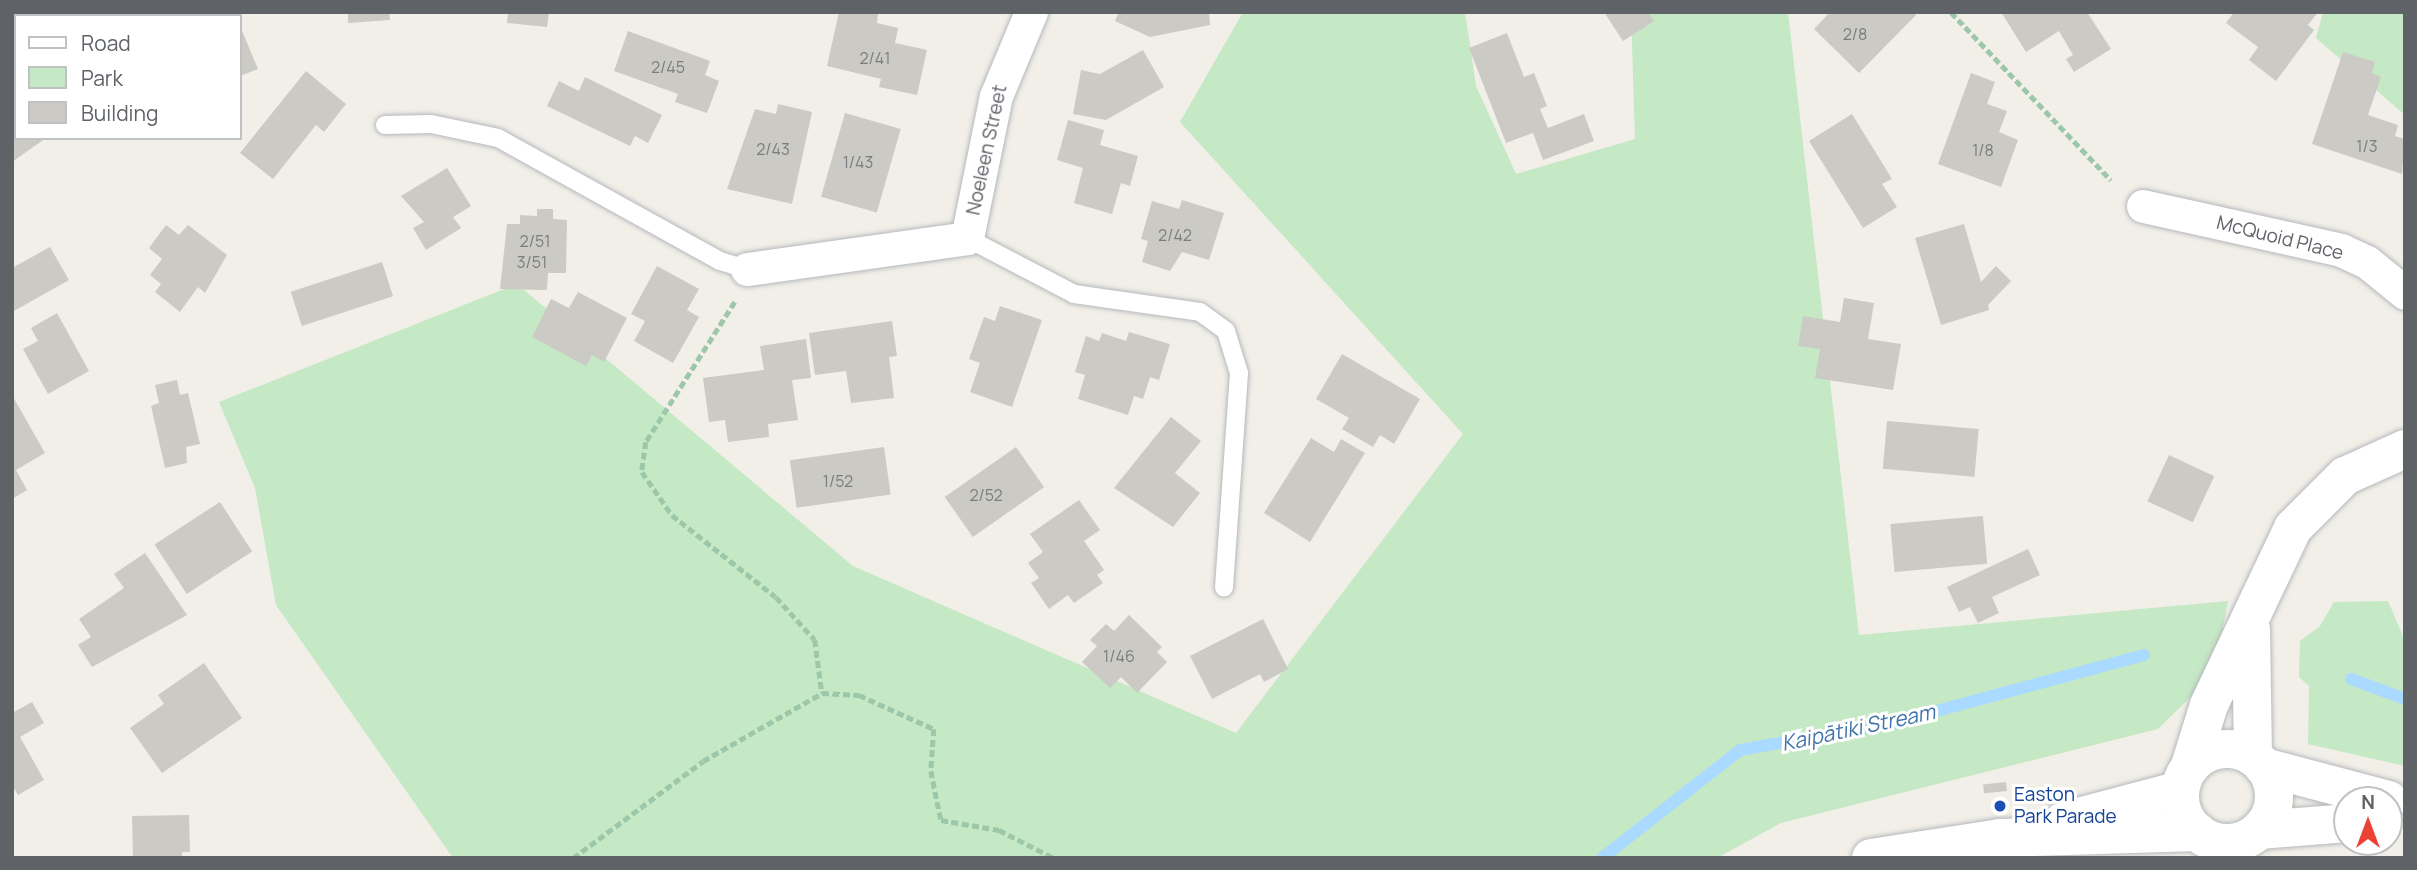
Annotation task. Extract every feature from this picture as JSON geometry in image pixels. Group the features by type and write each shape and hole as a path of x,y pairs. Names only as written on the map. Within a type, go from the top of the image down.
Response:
{"main road":[{"path":"2198,832 2184,813 2185,778 2209,705 2251,620 2281,547 2308,508 2345,476 2405,449"},
{"path":"2251,620 2258,762 2274,793 2259,830"},
{"path":"2000,838 2185,778 2213,751 2341,786"},
{"path":"1871,858 2000,838 2198,832 2222,843 2259,830 2333,824"}],"street":[{"name":"Noeleen Street","path":"744,280 968,238 996,96 1031,12"},
{"name":"McQuoid Place","path":"2143,206 2341,250 2367,262 2405,293"}],"lane":[{"path":"385,125 469,129 508,142 720,261 744,280"},
{"path":"968,238 1074,294 1200,312 1226,331 1240,373 1224,587"}],"path":[{"path":"1951,12 2111,180"},
{"path":"744,280 646,442 642,472 672,515 776,597 815,640 822,693"},
{"path":"573,858 703,761 822,693 859,695 934,729 931,771 941,820 999,830 1054,858"}],"green space":[{"path":"1243,12 1465,12 1476,86 1516,174 1635,139 1631,12 1788,12 1859,635 2228,601 2214,674 2158,729 1781,823 1717,858 453,858 276,605 255,488 219,402 517,284 853,566 1236,733 1463,434 1180,122"},
{"path":"2323,12 2405,12 2405,115 2316,38"},
{"path":"2388,601 2405,641 2405,766 2308,744 2309,686 2299,677 2300,641 2320,626 2334,602"}],"building":[{"path":"163,12 234,12 234,14"},
{"path":"348,12 389,12 390,20 348,23"},
{"path":"508,12 549,12 547,27 507,23"},
{"path":"839,12 878,14 877,23 898,28 895,43 927,50 917,95 879,87 881,79 827,66"},
{"path":"1119,12 1209,12 1210,25 1150,37 1115,21"},
{"path":"1604,12 1648,12 1654,21 1623,41"},
{"path":"1830,12 1914,12 1916,15 1859,73 1814,29"},
{"path":"2001,12 2087,12 2111,49 2074,72 2066,59 2073,55 2059,31 2026,52"},
{"path":"2234,12 2318,12 2308,25 2314,30 2276,81 2249,60 2258,47 2226,23"},
{"path":"242,31 258,69 242,75"},
{"path":"628,31 710,61 705,75 719,81 707,113 675,102 678,94 614,71"},
{"path":"1507,33 1524,77 1534,73 1547,106 1540,109 1548,128 1584,114 1594,141 1543,160 1533,133 1506,143 1469,48"},
{"path":"1143,50 1164,87 1106,120 1073,114 1081,70 1100,74"},
{"path":"2343,52 2375,62 2372,73 2381,77 2368,115 2398,125 2395,136 2405,139 2402,174 2312,144"},
{"path":"306,71 346,104 324,132 316,125 273,179 240,153"},
{"path":"1971,73 1995,82 1987,104 2007,111 1999,132 2018,140 2001,187 1938,164"},
{"path":"585,77 662,115 648,143 635,136 630,146 547,106 559,81 579,91"},
{"path":"12,90 14,140 43,140 12,162"},
{"path":"778,104 812,112 792,204 727,189 755,109 776,114"},
{"path":"845,113 901,129 877,213 821,197"},
{"path":"1852,114 1892,179 1882,184 1897,207 1863,228 1809,141"},
{"path":"1068,120 1104,130 1100,145 1138,156 1130,186 1121,183 1112,214 1074,203 1083,168 1057,160"},
{"path":"447,168 471,206 453,217 461,228 426,250 413,228 424,222 401,196"},
{"path":"1182,200 1224,213 1209,260 1182,252 1170,271 1142,262 1148,241 1141,239 1152,201 1179,209"},
{"path":"537,209 553,209 553,219 567,220 566,273 548,273 547,290 500,289 507,224 520,224 520,215 537,216"},
{"path":"1964,224 1981,282 1996,266 2011,281 1988,305 1989,310 1941,325 1915,238"},
{"path":"166,225 179,235 188,225 227,255 205,293 198,287 180,312 155,292 161,284 150,275 162,259 149,248"},
{"path":"50,247 69,280 14,311 12,268"},
{"path":"382,262 393,296 302,326 291,292"},
{"path":"657,266 699,289 687,310 699,317 673,363 634,341 645,321 631,314"},
{"path":"578,292 627,318 604,362 592,355 586,366 532,337 551,299 569,308"},
{"path":"1844,298 1874,303 1868,339 1901,344 1893,390 1815,378 1820,349 1798,346 1803,316 1840,322"},
{"path":"1000,306 1042,320 1012,407 970,392 980,363 969,359 984,317 995,321"},
{"path":"57,313 89,371 48,394 23,349 38,341 31,328"},
{"path":"892,321 897,356 889,357 894,398 851,403 846,371 815,375 809,333"},
{"path":"1129,332 1170,344 1159,380 1150,377 1143,399 1134,396 1128,415 1078,399 1085,375 1075,372 1086,336 1099,341 1102,333 1126,341"},
{"path":"806,339 811,378 792,380 798,420 768,424 769,437 728,442 725,420 709,422 703,378 764,370 760,346"},
{"path":"1342,354 1420,399 1394,444 1380,435 1373,447 1342,429 1349,418 1316,399"},
{"path":"177,380 180,395 188,393 200,444 186,447 187,463 165,468 151,406 159,403 155,385"},
{"path":"12,395 45,453 16,470 27,490 12,499"},
{"path":"1171,417 1201,441 1175,473 1200,493 1173,527 1114,488"},
{"path":"1887,421 1979,429 1974,477 1883,469"},
{"path":"1311,438 1334,452 1341,439 1365,453 1310,542 1264,513"},
{"path":"884,447 891,495 797,508 790,460"},
{"path":"1016,447 1044,487 973,537 945,497"},
{"path":"2169,455 2214,476 2193,522 2147,501"},
{"path":"1079,500 1100,530 1084,541 1104,570 1097,575 1103,583 1074,603 1068,595 1049,609 1031,583 1039,578 1028,563 1043,552 1030,534"},
{"path":"220,502 252,551 187,594 155,544"},
{"path":"1983,516 1987,564 1895,572 1890,524"},
{"path":"2028,549 2040,575 1992,597 1999,613 1978,623 1970,607 1959,612 1947,587"},
{"path":"145,553 187,615 92,667 78,645 91,637 79,619 124,588 114,574"},
{"path":"1129,615 1162,647 1157,652 1167,662 1137,693 1121,677 1110,688 1082,662 1097,646 1090,640 1106,624 1114,631"},
{"path":"1263,619 1288,669 1264,682 1260,674 1212,699 1190,656"},
{"path":"204,663 242,718 162,773 130,728 164,704 158,695"},
{"path":"32,702 44,723 20,737 44,780 18,795 12,785 12,713"},
{"path":"2006,782 2007,791 1984,793 1983,784"},
{"path":"189,815 190,852 182,852 182,858 133,858 132,816"}],"waterway":[{"name":"Kaipātiki Stream","path":"1602,858 1740,750 1892,723 2144,655"},
{"name":"Kaipātiki Stream","path":"2351,679 2405,699"}],"place":[{"name":"Easton Park Parade","path":"2000,806"}]}
